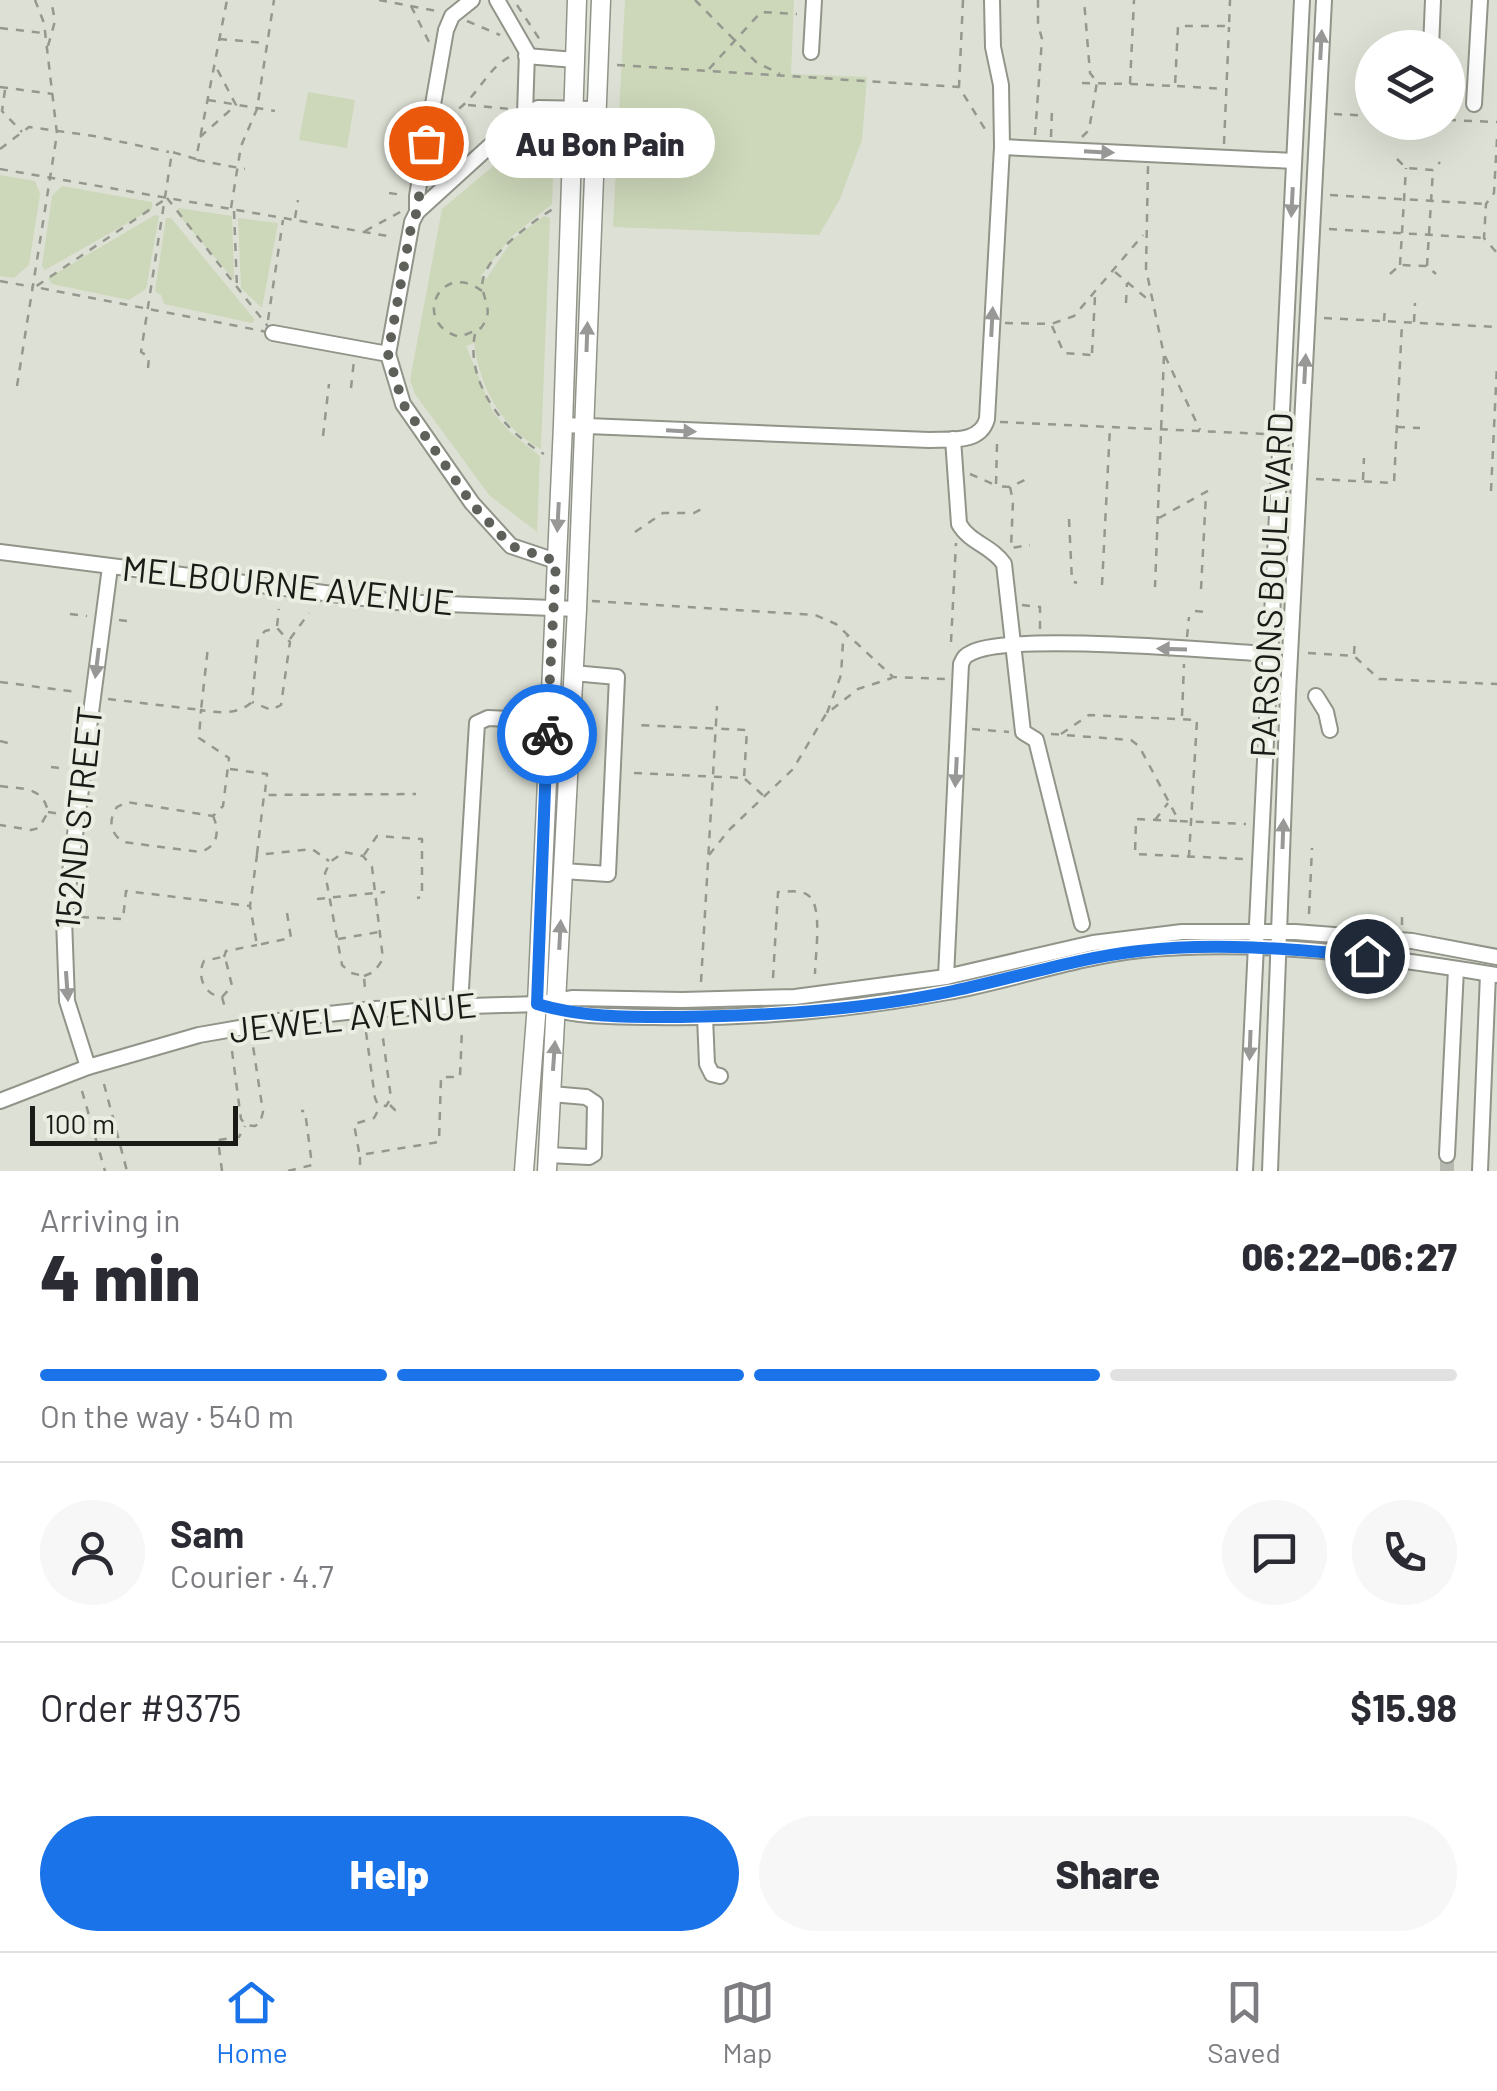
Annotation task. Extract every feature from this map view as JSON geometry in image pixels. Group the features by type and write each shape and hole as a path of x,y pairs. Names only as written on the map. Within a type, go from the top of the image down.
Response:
{"main road":[{"path":"524,1171 537,1004 577,0"},
{"path":"547,1163 573,673 584,605 584,426 600,0"}],"street":[{"path":"472,0 452,16 446,30 410,211 409,240 388,354 403,404 472,504 511,546 556,561"},
{"path":"497,0 522,55 516,112"},
{"path":"811,52 814,0"},
{"path":"563,425 868,439 952,439 974,436 985,427 1002,140 992,0"},
{"name":"PARSONS BOULEVARD","path":"1245,1171 1302,0"},
{"name":"PARSONS BOULEVARD","path":"1270,1171 1288,694 1324,0"},
{"path":"1431,30 1432,0"},
{"path":"1474,104 1480,0"},
{"path":"522,55 575,60"},
{"path":"410,211 516,112 538,108 595,109"},
{"path":"1002,140 1294,161"},
{"path":"568,246 590,248"},
{"path":"272,333 388,354"},
{"path":"952,439 959,524 965,534 994,552 1004,564 1011,646 1030,736 1082,924"},
{"name":"MELBOURNE AVENUE","path":"0,552 396,602 554,609 584,605"},
{"name":"152ND STREET","path":"88,1068 67,1001 64,919 110,567"},
{"path":"946,977 961,664 972,652 1011,646 1269,654"},
{"path":"563,871 608,874 617,677 573,673"},
{"path":"1316,696 1326,712 1330,730"},
{"path":"460,1005 476,723 488,718 548,720"},
{"name":"JEWEL AVENUE","path":"0,1101 159,1045 240,1026 374,1009 778,998 946,977 1094,943 1182,932 1280,931 1412,942 1497,957"},
{"name":"JEWEL AVENUE","path":"557,1005 585,1015 801,1012 913,997 1138,951 1254,947 1493,974"},
{"path":"1447,1154 1456,968"},
{"path":"1480,1171 1493,974"},
{"path":"705,1016 707,1064 712,1074 720,1076"},
{"path":"547,1163 594,1154 595,1102 586,1097 552,1094"}],"path":[{"path":"17,386 57,130 48,47 35,0"},
{"path":"48,47 55,20 51,0"},
{"path":"196,160 227,0"},
{"path":"237,291 232,209 241,146 257,108 274,0"},
{"path":"379,0 452,16 511,38"},
{"path":"514,0 542,43"},
{"path":"695,0 756,62 785,76"},
{"path":"964,0 959,87 986,134 1002,140"},
{"path":"1035,136 1042,39 1038,0"},
{"path":"1083,138 1089,130 1097,82 1090,73 1084,0"},
{"path":"1130,84 1134,0"},
{"path":"1230,0 1222,140 1231,146"},
{"path":"411,6 430,45"},
{"path":"706,71 761,12 797,14"},
{"path":"1176,86 1178,26 1229,26"},
{"path":"0,28 45,33"},
{"path":"219,39 267,43"},
{"path":"430,116 448,115 465,105 501,61 522,55"},
{"path":"214,63 236,105"},
{"path":"615,65 959,87"},
{"path":"1082,83 1225,90"},
{"path":"22,132 2,110 3,88 53,94"},
{"path":"208,100 275,111"},
{"path":"199,138 236,105"},
{"path":"465,105 501,106 516,112"},
{"path":"1051,136 1052,109"},
{"path":"1334,114 1355,115"},
{"path":"1465,121 1497,122"},
{"path":"0,148 29,127 245,169"},
{"path":"1497,139 1494,193 1486,204 1484,238 1497,253"},
{"path":"148,368 149,357 141,352 172,152"},
{"path":"1397,159 1406,168 1432,170"},
{"path":"1427,266 1432,170 1440,162"},
{"path":"1148,166 1145,231 1152,302 1164,355 1200,432"},
{"path":"1400,265 1406,168"},
{"path":"0,169 409,240"},
{"path":"389,194 406,196"},
{"path":"1330,195 1486,204"},
{"path":"35,287 167,198"},
{"path":"167,198 272,333"},
{"path":"294,220 298,200"},
{"path":"460,337 475,332 486,322 489,312 482,290 488,272 512,237 554,208"},
{"path":"364,232 410,211"},
{"path":"272,333 267,316 284,218"},
{"path":"1329,228 1484,238"},
{"path":"1004,322 1052,324 1074,316 1145,231"},
{"path":"1390,274 1400,265 1427,266 1436,274"},
{"path":"1114,271 1152,302"},
{"path":"473,284 488,272"},
{"path":"0,281 272,333"},
{"path":"1126,302 1127,282"},
{"path":"473,347 441,328 434,317 434,305 437,294 450,283 473,284 482,290"},
{"path":"1095,294 1092,355 1096,360"},
{"path":"1414,323 1415,303"},
{"path":"1384,322 1385,307"},
{"path":"1324,318 1497,327"},
{"path":"1316,479 1394,483 1402,323"},
{"path":"1052,324 1064,354 1092,355"},
{"path":"475,332 473,347 481,383 492,406 516,433 545,455"},
{"path":"1155,587 1164,355"},
{"path":"351,388 354,363"},
{"path":"1492,491 1497,365"},
{"path":"322,436 329,384"},
{"path":"998,422 1265,434"},
{"path":"1397,427 1420,428"},
{"path":"1102,585 1110,428"},
{"path":"996,486 997,444"},
{"path":"1363,482 1364,458"},
{"path":"955,468 996,486 1010,487 1027,479"},
{"path":"1010,487 1011,548 1030,545"},
{"path":"1158,519 1213,488"},
{"path":"1201,589 1206,494"},
{"path":"635,532 664,513 694,513 706,506"},
{"path":"1069,518 1072,580 1077,583"},
{"path":"951,642 959,524"},
{"path":"1008,604 1040,607 1040,632"},
{"path":"584,605 802,612 826,619 848,634 894,678"},
{"path":"276,628 279,609"},
{"path":"1195,611 1208,612"},
{"path":"252,702 266,710 281,705 289,640 310,613"},
{"path":"70,614 87,616"},
{"path":"117,620 134,622"},
{"path":"276,628 289,640"},
{"path":"107,699 221,713 246,708 252,702 258,639 276,628"},
{"path":"708,856 728,830 803,756 841,675 848,634"},
{"path":"1354,656 1355,638"},
{"path":"208,647 198,738 229,758 225,807 213,816 128,802 117,807 111,824 116,838 123,842 200,852 209,849 217,838 213,816"},
{"path":"1308,653 1354,656 1380,679 1497,684"},
{"path":"1182,719 1184,663"},
{"path":"1443,675 1444,682"},
{"path":"826,714 858,689 894,678 949,679"},
{"path":"0,682 77,692"},
{"path":"701,982 717,706"},
{"path":"1060,734 1089,714 1196,720 1190,856"},
{"path":"636,725 746,730 744,778"},
{"path":"971,729 1030,736 1103,736 1136,742 1179,821"},
{"path":"0,740 15,745"},
{"path":"51,766 67,769"},
{"path":"228,768 267,774 250,906 257,945"},
{"path":"634,773 744,778 765,797"},
{"path":"0,786 37,791 44,797 48,812 39,828 0,825"},
{"path":"264,795 416,794"},
{"path":"1155,820 1169,802"},
{"path":"48,812 61,814"},
{"path":"1244,859 1134,854 1136,819 1246,824"},
{"path":"363,856 377,836 422,838 422,897 417,898"},
{"path":"1309,914 1312,848"},
{"path":"257,855 312,849 330,862"},
{"path":"344,852 363,856 372,867 382,963 364,976 351,973 342,965 325,872 330,862 344,852"},
{"path":"79,916 123,919 126,891 250,906"},
{"path":"317,898 385,892"},
{"path":"774,978 778,892 801,892 816,906 815,974"},
{"path":"222,997 232,986 224,958 226,951 291,938 286,913"},
{"path":"1402,916 1402,925"},
{"path":"336,939 380,932"},
{"path":"222,997 209,995 200,969 204,961 224,958"},
{"path":"364,976 365,989"},
{"path":"222,997 225,1008"},
{"path":"359,1155 439,1142 441,1077 460,1077 462,1029"},
{"path":"382,1030 390,1104 395,1110 402,1110"},
{"path":"366,1032 375,1098 381,1105"},
{"path":"232,1051 240,1119 255,1126 262,1118 253,1046"},
{"path":"104,1084 128,1171"},
{"path":"82,1091 105,1171"},
{"path":"381,1105 390,1104"},
{"path":"360,1165 354,1124 374,1118 381,1105"},
{"path":"288,1171 312,1165 302,1111"},
{"path":"222,1171 218,1140 239,1137 246,1125"}],"green space":[{"path":"625,0 794,0 791,74 867,77 862,140 840,199 819,235 613,227"},
{"path":"308,92 355,100 347,148 299,140"},
{"path":"542,125 555,126 552,204 511,237 481,276 486,279 513,239 544,216 550,218 541,449 504,418 481,375 474,343 466,346 493,412 540,456 537,532 489,495 415,394 410,380 442,209"},
{"path":"0,175 35,181 40,194 29,265 14,278 0,276"},
{"path":"62,186 152,202 152,209 45,270 42,266 52,196"},
{"path":"178,208 232,216 234,280 177,213"},
{"path":"159,216 146,289 129,300 52,284 48,278"},
{"path":"166,218 171,218 255,320 252,323 164,304 155,291"},
{"path":"238,218 278,223 262,308 241,288"}],"tunnel":[{"path":"1447,1155 1447,1171"}],"way so far":[{"path":"426,143 417,212 388,354 403,404 472,504 511,546 556,561 547,734"}],"place":[{"name":"Au Bon Pain","path":"426,143"}],"route":[{"path":"547,734 537,1004 557,1010 585,1015 667,1017 801,1012 950,992 1096,957 1183,947 1240,946 1367,956"}]}
